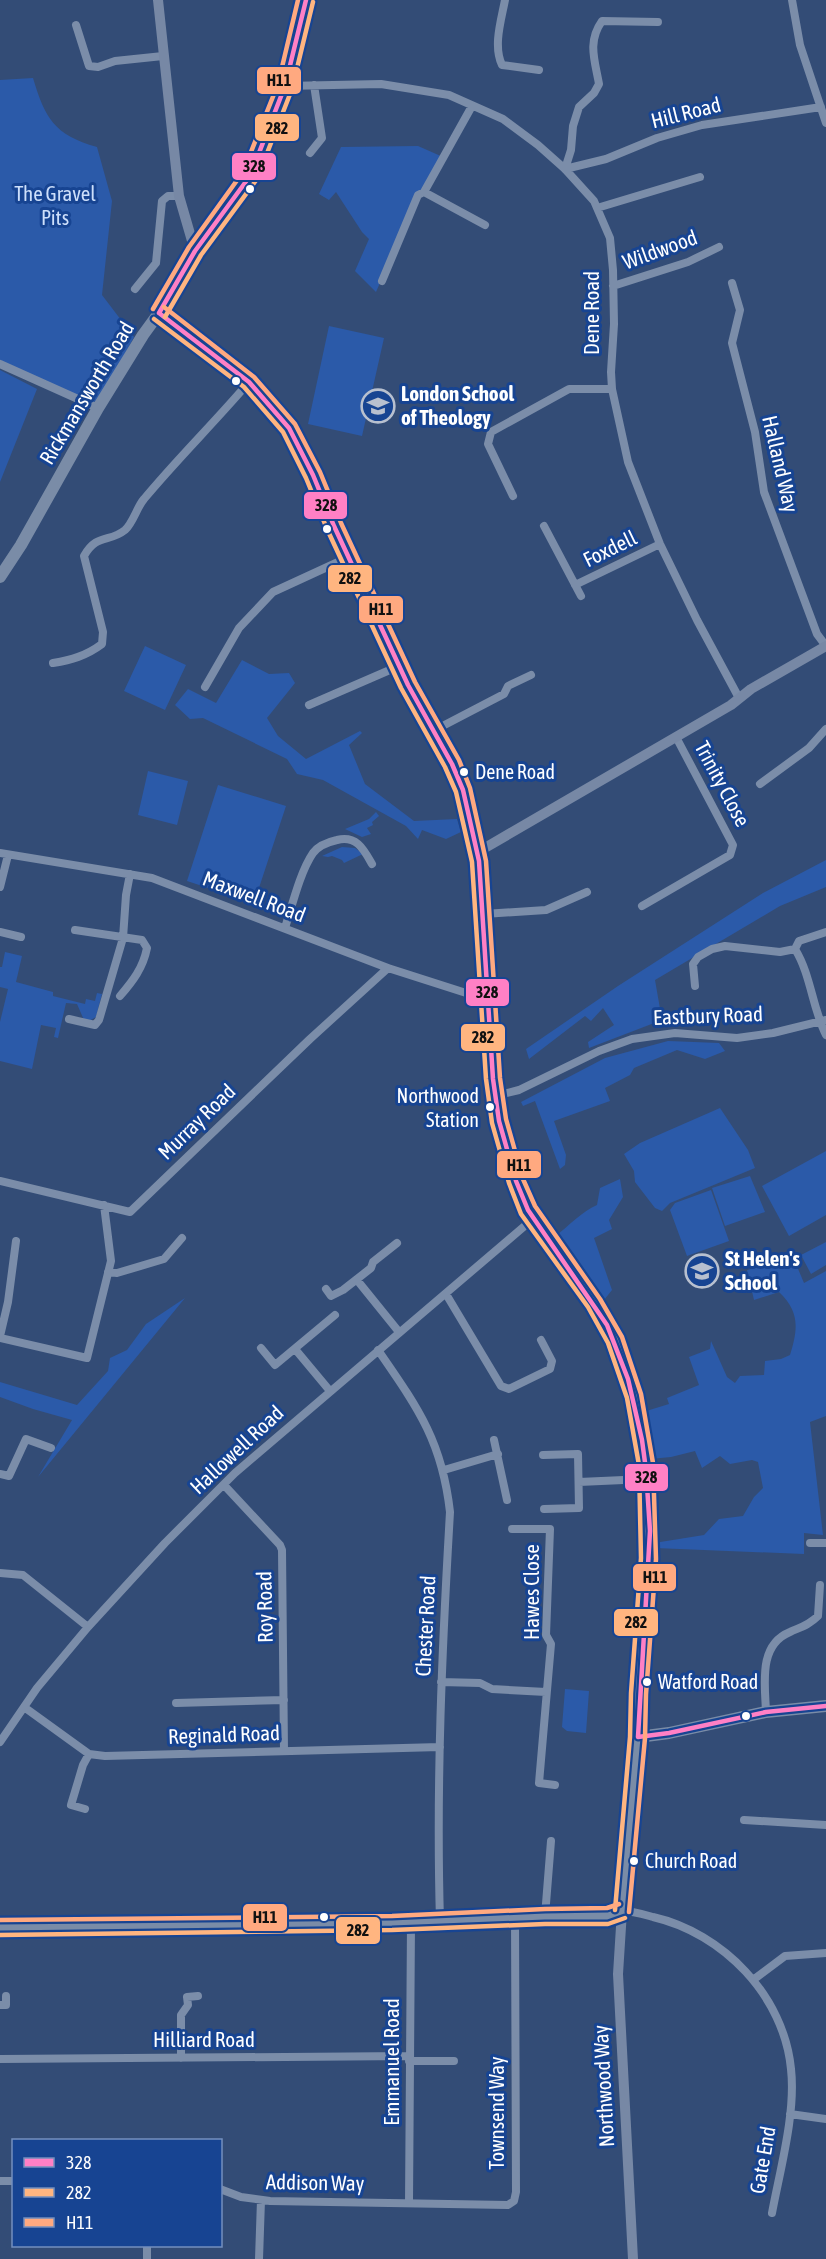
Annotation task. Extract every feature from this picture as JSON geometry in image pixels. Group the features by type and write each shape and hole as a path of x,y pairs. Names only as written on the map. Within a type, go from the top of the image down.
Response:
{"main road":[{"path":"158,0 179,196 195,251"},
{"name":"Rickmansworth Road","path":"0,577 21,545 98,408 159,313 195,251 250,176 285,86 306,0"},
{"path":"0,1928 411,1923 545,1916 608,1916 622,1911 638,1737 638,1694 649,1558 646,1464 634,1396 615,1340 594,1303 523,1201 499,1122 493,1079 484,914 478,852 463,790 399,666 313,475 289,428 249,382 159,313"},
{"path":"478,852 731,705 751,689 826,646"},
{"path":"638,1737 669,1733 766,1712 826,1706"},
{"name":"Northwood Way","path":"622,1911 618,1974 633,2259"}],"street":[{"path":"505,0 497,43 499,59 502,65 539,70"},
{"path":"792,0 800,45 826,123"},
{"path":"565,169 571,150 573,126 579,108 594,93 599,84 592,40 602,21 658,22"},
{"path":"76,25 89,66 98,67 115,61 163,56"},
{"name":"Dene Road","path":"285,86 381,84 449,95 503,119 565,169 594,201 609,238 614,286 612,389 628,462 660,544 739,698"},
{"path":"310,153 322,138 314,85"},
{"path":"381,281 418,195 424,192 472,106"},
{"name":"Hill Road","path":"565,169 606,159 657,138 702,125 821,107"},
{"path":"597,208 700,177"},
{"path":"424,192 484,225"},
{"path":"135,289 156,263 162,201 168,196 179,196"},
{"name":"Wildwood","path":"614,286 688,262 719,247"},
{"name":"Halland Way","path":"732,283 740,310 732,343 755,432 764,492 817,634 826,646"},
{"path":"0,364 98,408"},
{"path":"53,663 74,659 92,652 102,644 103,632 84,556 90,545 126,530 142,501 187,448 215,421 249,382"},
{"path":"513,496 488,444 490,432 569,389 612,389"},
{"name":"Foxdell","path":"544,526 581,596"},
{"name":"Foxdell","path":"575,585 660,544"},
{"path":"205,687 239,628 273,592 349,557"},
{"path":"309,705 399,666"},
{"path":"433,731 504,694 508,686 531,675"},
{"path":"760,784 809,748 826,729"},
{"name":"Trinity Close","path":"642,906 730,855 734,845 676,736"},
{"path":"285,928 305,872 313,854 321,846 341,839 352,840 361,845 372,864"},
{"path":"0,887 4,854"},
{"name":"Maxwell Road","path":"4,854 130,874 165,883 388,968 488,1000"},
{"path":"69,1019 95,1025 99,1020 123,938 130,874"},
{"path":"484,914 546,910 587,892"},
{"path":"75,930 142,940 147,948 144,963 120,996"},
{"path":"0,932 21,937"},
{"path":"795,949 799,941 826,932"},
{"path":"695,986 693,964 698,957 712,950 725,946 780,952 795,949"},
{"path":"795,949 803,963 826,1035"},
{"name":"Murray Road","path":"0,1181 130,1212 310,1039 388,968"},
{"name":"Eastbury Road","path":"495,1096 519,1090 599,1051 632,1039 675,1033 736,1038 773,1033 823,1021"},
{"path":"16,1241 8,1302 0,1337 87,1358 111,1260 104,1205"},
{"name":"Hallowell Road","path":"0,1742 24,1707 88,1627 165,1543 235,1473 534,1218"},
{"path":"108,1272 117,1273 164,1258 182,1238"},
{"path":"326,1289 331,1296 357,1280 397,1243"},
{"path":"357,1280 399,1332"},
{"path":"446,1294 495,1377 505,1388 509,1389 550,1369 552,1361 541,1340"},
{"path":"261,1348 275,1365 335,1315"},
{"path":"295,1349 330,1391"},
{"name":"Chester Road","path":"378,1350 422,1415 444,1470 450,1512 441,1682 438,1839 440,1921"},
{"path":"0,1474 9,1476 26,1439 51,1448"},
{"path":"494,1440 507,1500"},
{"path":"444,1470 498,1454"},
{"path":"543,1455 578,1454 579,1482 579,1508 544,1509"},
{"path":"579,1482 646,1479"},
{"name":"Roy Road","path":"224,1485 280,1545 282,1550 284,1751"},
{"name":"Hawes Close","path":"512,1529 550,1529 546,1635 551,1644 546,1692"},
{"path":"810,1543 826,1543"},
{"path":"0,1573 23,1575 88,1627"},
{"path":"766,1712 767,1654 773,1644 788,1632 811,1623 818,1616 820,1585"},
{"path":"441,1682 480,1683 492,1689 546,1692 539,1784 555,1785"},
{"path":"176,1702 284,1700"},
{"path":"24,1707 89,1754 83,1765 71,1805 85,1809"},
{"name":"Reginald Road","path":"89,1754 105,1756 440,1747"},
{"path":"744,1820 826,1825"},
{"path":"545,1916 551,1841"},
{"name":"Gate End","path":"622,1911 669,1920 696,1932 732,1957 753,1980 775,2015 792,2069 790,2114 772,2213"},
{"name":"Townsend Way","path":"410,2203 508,2205 514,2201 516,2192 514,1918"},
{"name":"Emmanuel Road","path":"410,2203 411,1923"},
{"path":"753,1980 785,1956 826,1953"},
{"path":"0,2005 6,2005 6,1996"},
{"path":"181,2058 182,2014 188,2005 187,1997 198,1996"},
{"name":"Hilliard Road","path":"0,2059 409,2058 454,2061"},
{"path":"790,2114 826,2119"},
{"name":"Addison Way","path":"222,2190 241,2197 261,2200 410,2203"},
{"path":"259,2259 261,2200"}],"green space":[{"name":"The Gravel Pits","path":"33,78 42,104 53,123 71,137 97,147 112,201 102,295 134,337 101,399 91,403 0,360 0,80"},
{"path":"418,146 443,157 418,195 376,292 355,271 369,239 336,192 329,200 319,194 341,147"},
{"path":"329,326 384,338 362,436 308,424"},
{"path":"0,370 37,389 0,482"},
{"path":"145,646 186,665 165,710 124,691"},
{"path":"242,660 269,674 289,673 295,683 267,718 278,736 306,759 360,731 362,733 349,745 365,784 414,821 457,819 461,832 446,839 422,830 418,839 406,826 323,780 297,774 287,759 203,718 190,719 175,705 188,689 216,703"},
{"path":"148,771 188,781 177,825 138,815"},
{"path":"218,785 286,806 254,903 187,881"},
{"path":"376,812 379,816 372,822 373,825 367,828 371,834 362,837 345,829 369,819"},
{"path":"342,847 355,848 363,854 344,863 332,856 322,856"},
{"path":"826,860 826,887 780,906 655,980 662,1020 589,1048 588,1042 614,1025 603,1008 591,1021 585,1016 529,1059 526,1049 618,986 763,893"},
{"path":"5,952 22,956 16,982 53,992 53,996 85,1004 86,999 95,1001 97,993 102,994 96,1017 89,1021 84,1020 77,1004 66,1003 58,1038 54,1037 56,1028 41,1025 32,1069 0,1061 0,1022 8,989 0,987 0,967 2,967"},
{"path":"668,1041 719,1043 725,1051 705,1059 677,1050 634,1068 630,1075 605,1088 610,1101 554,1121 566,1155 565,1165 560,1169 535,1101 523,1106 521,1102 605,1058"},
{"path":"720,1108 748,1150 755,1168 670,1203 662,1211 655,1208 635,1182 634,1171 624,1154 640,1143"},
{"path":"826,1151 826,1215 789,1236 762,1186"},
{"path":"750,1176 765,1212 725,1226 712,1188"},
{"path":"620,1179 623,1197 609,1220 612,1229 594,1238 612,1290 600,1305 554,1237 580,1215 597,1205 600,1188"},
{"path":"711,1190 729,1241 687,1256 670,1210 675,1203"},
{"path":"826,1242 826,1265 811,1274 801,1255"},
{"path":"775,1262 796,1264 804,1283 826,1271 826,1416 810,1422 823,1535 804,1533 804,1554 655,1548 654,1543 704,1535 719,1519 743,1516 754,1497 763,1488 758,1462 752,1460 730,1464 720,1456 702,1468 695,1451 650,1459 643,1412 669,1404 667,1398 699,1385 689,1357 710,1349 711,1341 727,1377 735,1383 740,1376 764,1375 765,1361 790,1355 796,1329 791,1307 779,1292 754,1300 747,1270"},
{"path":"185,1298 38,1477 72,1420 0,1397 0,1382 77,1405 108,1371 110,1358 127,1350 146,1324"},
{"path":"565,1689 589,1691 586,1733 567,1731 562,1727"}],"transit line":[{"name":"H11","path":"153,309 189,247 243,172 278,84 298,0"},
{"name":"328","path":"159,313 195,251 250,176 285,86 306,0"},
{"name":"282","path":"165,317 201,255 257,179 292,89 313,2"},
{"name":"H11","path":"164,307 254,377 295,424 320,472 341,523 415,682 459,760 470,788 486,861 500,1078 506,1119 523,1179 535,1206 600,1299 622,1337 641,1394 653,1463 656,1559 645,1738 629,1912"},
{"name":"328","path":"159,313 249,382 289,428 313,475 334,526 408,685 452,764 463,790 479,861 493,1079 499,1121 516,1181 528,1210 607,1325 628,1379 642,1440 650,1531 638,1737"},
{"name":"282","path":"154,319 244,387 283,432 401,688 445,767 456,792 472,862 486,1079 492,1123 509,1183 521,1214 588,1307 608,1343 627,1398 639,1465 641,1558 630,1737 615,1910"},
{"name":"328","path":"638,1737 669,1733 766,1712 826,1706"},
{"name":"H11","path":"0,1920 392,1916 607,1908 619,1904"},
{"name":"282","path":"0,1935 392,1930 608,1924 625,1918"}],"place":[{"name":"London School of Theology","path":"378,406"},
{"name":"Dene Road","path":"464,772"},
{"name":"Northwood Station","path":"490,1107"},
{"name":"St Helen's School","path":"702,1271"},
{"name":"Watford Road","path":"647,1682"},
{"name":"Church Road","path":"634,1861"}]}
